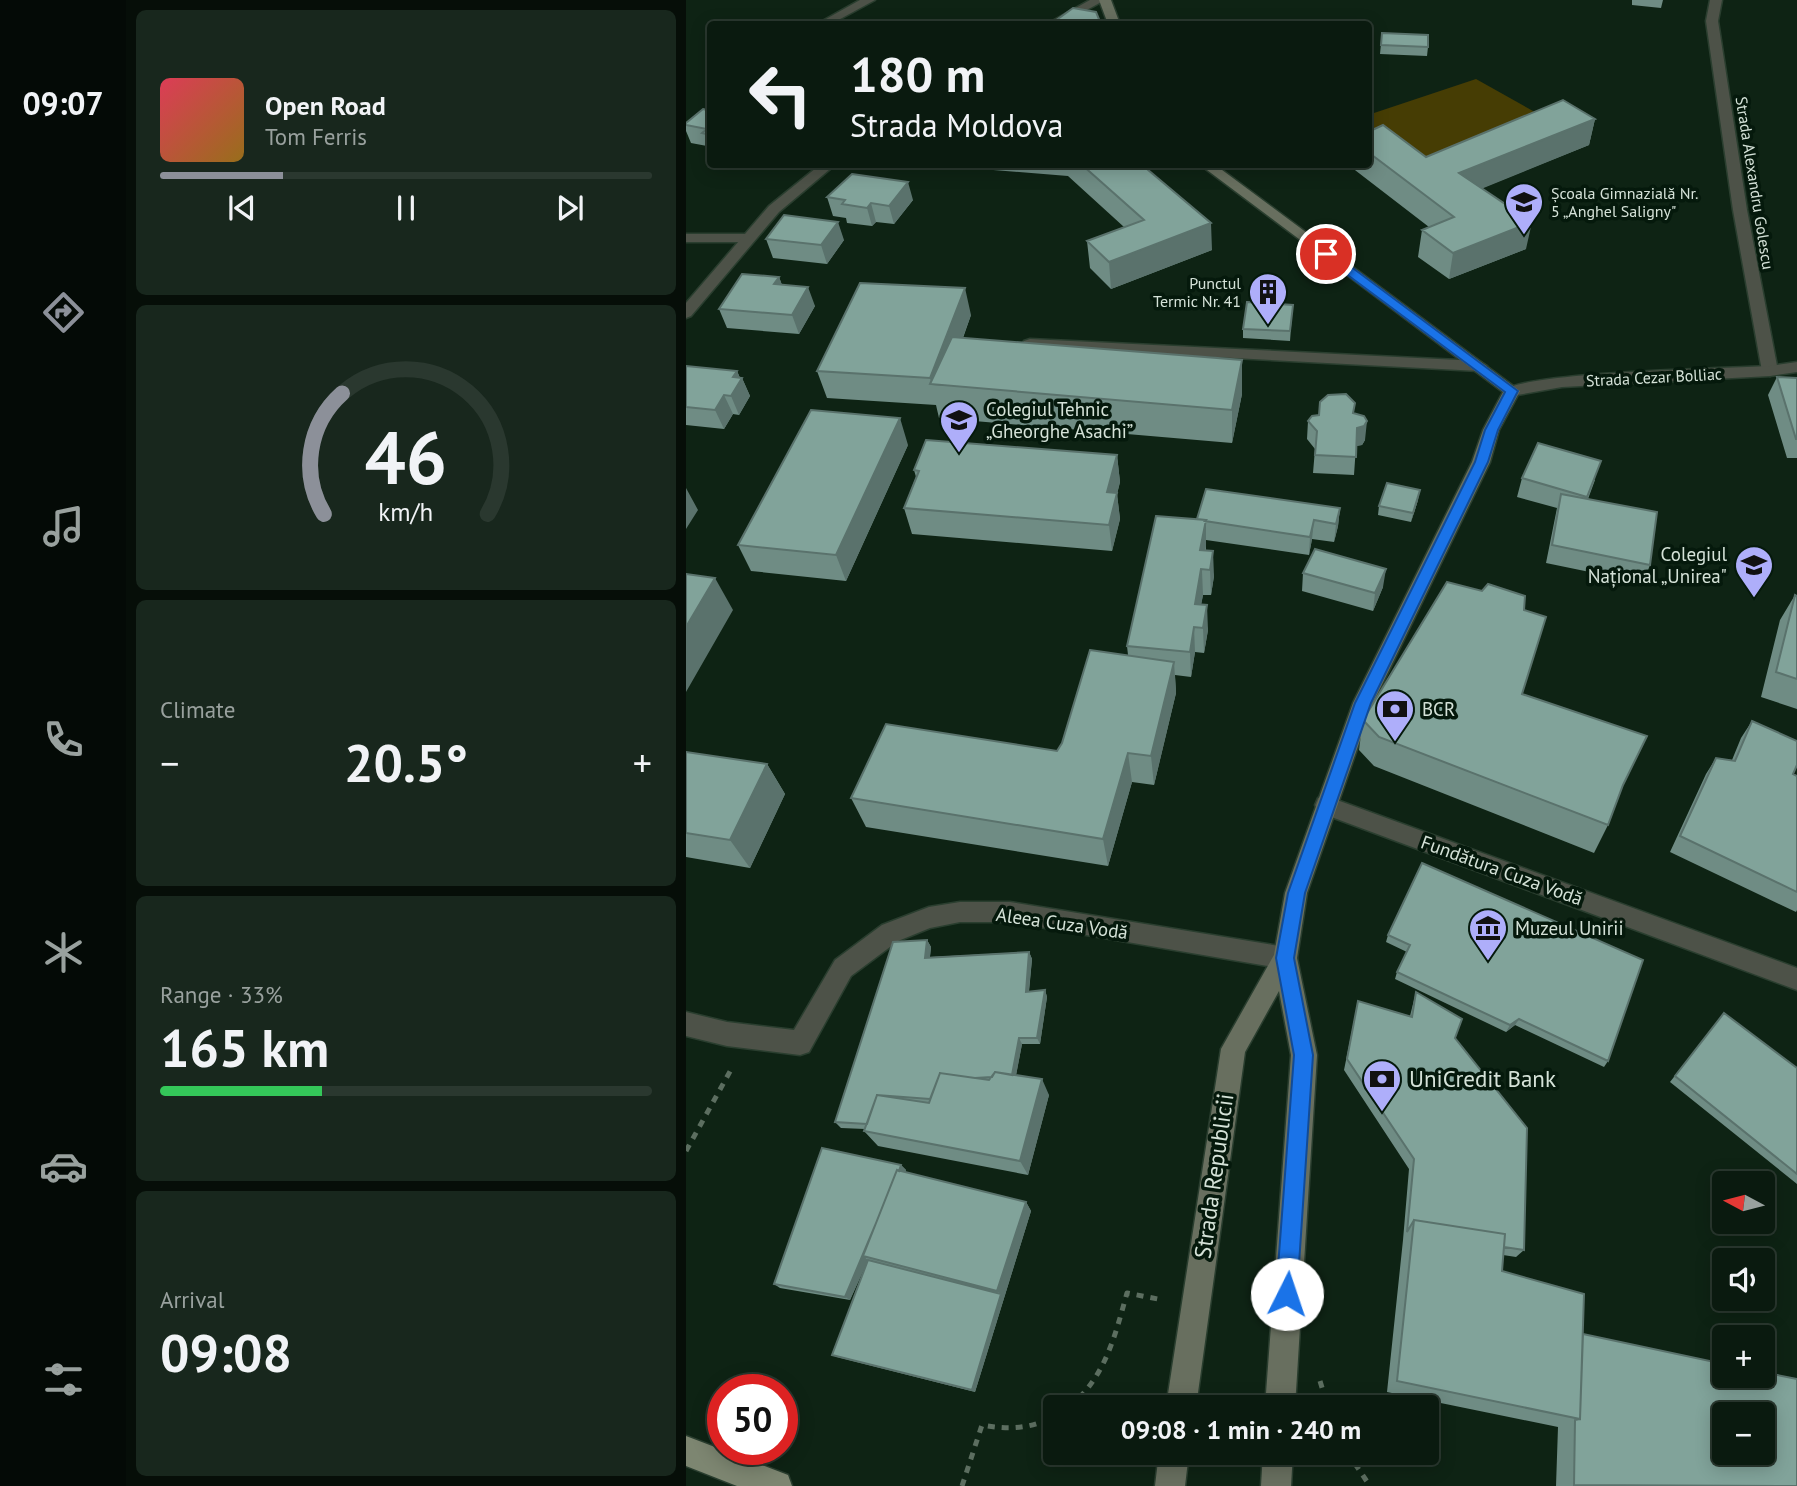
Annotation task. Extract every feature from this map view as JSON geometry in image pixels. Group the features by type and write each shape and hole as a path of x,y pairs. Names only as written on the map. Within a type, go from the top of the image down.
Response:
{"main road":[{"path":"1105,0 1113,21"},
{"path":"1210,168 1512,391"},
{"name":"Strada Republicii","path":"1183,1395 1233,1049 1285,958 1296,893 1363,703 1481,462 1491,430 1512,391"},
{"name":"Strada Republicii","path":"1281,1395 1304,1055 1285,958"},
{"path":"686,1451 777,1486"},
{"path":"1170,1486 1172,1465"},
{"path":"1276,1486 1277,1465"}],"street":[{"path":"829,21 869,0"},
{"path":"1059,21 1098,0"},
{"name":"Strada Alexandru Golescu","path":"1716,0 1712,21 1741,210 1770,371"},
{"path":"686,313 748,238 793,191 825,168"},
{"path":"686,238 748,238"},
{"path":"1019,343 1479,366"},
{"name":"Strada Cezar Bolliac","path":"1512,391 1562,382 1770,371 1797,367"},
{"name":"Fundătura Cuza Vodă","path":"1326,805 1797,979"},
{"name":"Aleea Cuza Vodă","path":"686,1024 800,1042 843,968 890,933 929,918 960,912 1010,912 1285,958"}],"path":[{"path":"686,1151 750,1036"},
{"path":"1083,1395 1103,1369 1127,1293"},
{"path":"962,1486 982,1425 1003,1430 1043,1423"},
{"path":"1356,1465 1370,1486"}],"shaded area":[{"path":"1476,79 1542,116 1417,161 1372,131 1372,114"}],"building":[{"path":"1073,8 1096,12 1100,21 1055,21"},
{"path":"1382,33 1428,35 1428,47 1381,45"},
{"path":"1563,100 1595,119 1459,173 1532,222 1453,253 1422,230 1454,217 1372,155 1372,130 1383,125 1426,157"},
{"path":"703,109 707,110 707,129 686,123"},
{"path":"1086,168 1146,168 1211,223 1109,262 1087,241 1144,220"},
{"path":"852,174 908,182 889,206 871,203 867,208 842,204 845,200 827,197"},
{"path":"784,215 838,222 821,245 766,239"},
{"path":"742,274 779,277 774,284 808,287 792,315 719,309"},
{"path":"860,283 965,288 930,378 817,371"},
{"name":"Punctul Termic Nr. 41","path":"1247,302 1293,305 1290,331 1243,329"},
{"path":"952,337 1242,360 1232,410 930,384"},
{"path":"686,366 737,371 733,377 742,378 731,396 724,395 715,410 686,407"},
{"path":"1777,377 1797,378 1797,439 1796,439"},
{"path":"1346,394 1355,403 1353,413 1364,416 1367,421 1364,426 1357,428 1356,457 1315,455 1317,431 1308,421 1312,416 1319,415 1320,402 1328,395"},
{"path":"811,410 900,418 836,555 738,545"},
{"path":"926,440 1117,455 1107,492 1117,493 1109,525 904,508 919,471 914,470"},
{"path":"1538,443 1601,461 1587,497 1522,478"},
{"path":"1387,483 1420,490 1413,513 1379,506"},
{"path":"1206,489 1340,508 1336,524 1314,520 1310,537 1197,519"},
{"path":"1561,494 1657,512 1650,565 1552,545"},
{"path":"1156,516 1206,520 1200,550 1213,551 1210,570 1201,569 1195,604 1207,605 1203,628 1194,627 1190,652 1127,646"},
{"path":"1315,549 1386,569 1375,593 1303,573"},
{"path":"686,574 715,578 686,627"},
{"path":"1447,582 1482,591 1488,584 1525,596 1524,610 1546,617 1522,694 1647,736 1623,785 1608,825 1379,737 1363,720"},
{"path":"1795,595 1797,596 1797,679 1776,672"},
{"path":"1090,650 1174,662 1151,756 1128,753 1103,839 851,798 886,724 1057,751 1062,743"},
{"path":"1752,721 1797,741 1797,765 1793,774 1797,776 1797,892 1680,836 1716,758 1735,761"},
{"path":"686,752 767,764 730,840 686,833"},
{"path":"1422,863 1643,960 1608,1061 1519,1019 1510,1025 1397,972 1410,945 1388,935"},
{"path":"927,940 925,958 1029,952 1026,992 1045,990 1037,1038 1019,1038 1012,1075 995,1072 992,1077 975,1078 940,1073 930,1099 877,1095 867,1124 835,1122 893,942"},
{"path":"1416,992 1462,1019 1455,1038 1527,1128 1524,1250 1504,1247 1505,1234 1414,1220 1407,1232 1414,1159 1347,1059 1358,1001 1412,1017"},
{"path":"1724,1013 1797,1068 1797,1174 1675,1076"},
{"path":"995,1072 1042,1079 1020,1161 864,1131 877,1095 929,1103 940,1073 989,1080"},
{"path":"822,1148 901,1165 845,1297 774,1284"},
{"path":"897,1170 1026,1202 997,1291 863,1256"},
{"path":"1414,1220 1505,1234 1502,1271 1584,1294 1580,1419 1397,1381"},
{"path":"868,1260 1001,1294 972,1390 832,1355"},
{"path":"1583,1334 1712,1361 1712,1388 1775,1388 1775,1375 1797,1379 1797,1486 1574,1485 1575,1420 1580,1419"}],"place":[{"name":"Școala Gimnazială Nr. 5 „Anghel Saligny\"","path":"1524,236"},
{"name":"Punctul Termic Nr. 41","path":"1268,326"},
{"name":"Colegiul Tehnic „Gheorghe Asachi”","path":"959,454"},
{"name":"Colegiul Național „Unirea\"","path":"1754,599"},
{"name":"BCR","path":"1395,743"},
{"name":"Muzeul Unirii","path":"1488,962"},
{"name":"UniCredit Bank","path":"1382,1113"}],"route":[{"path":"1287,1294 1304,1055 1285,958 1296,893 1363,703 1481,462 1491,430 1512,391 1326,254"}]}
